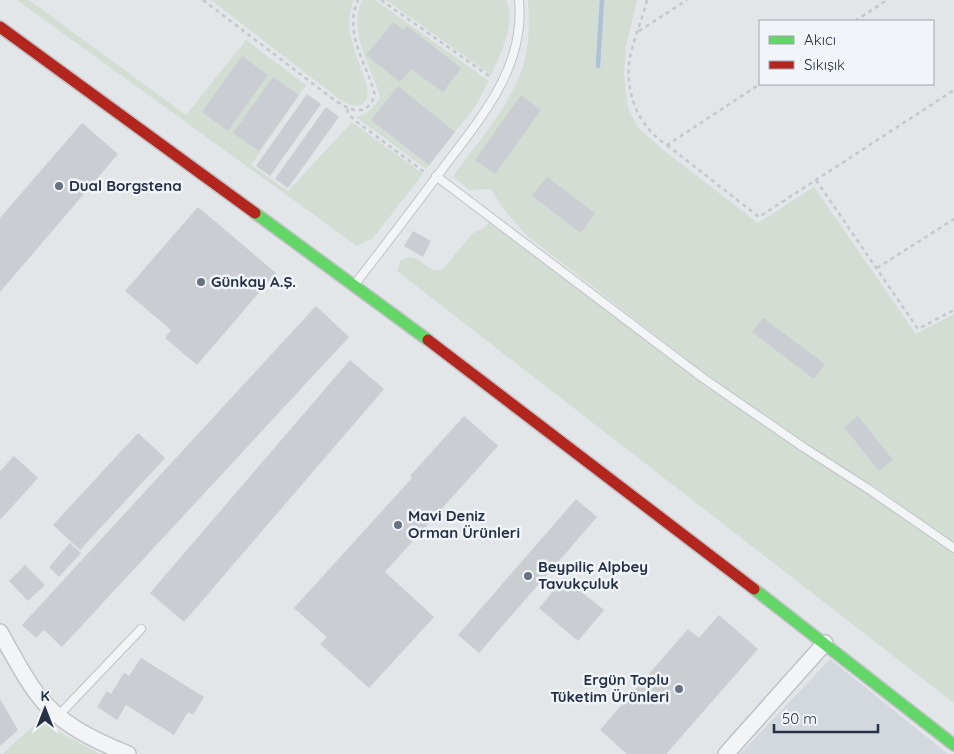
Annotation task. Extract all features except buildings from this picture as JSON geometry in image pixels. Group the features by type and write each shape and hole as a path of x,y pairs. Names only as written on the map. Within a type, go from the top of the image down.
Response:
{"main road":[{"path":"0,27 439,348 825,643 954,745"}],"street":[{"path":"0,632 38,696 58,716 103,744 128,754"},
{"path":"726,754 825,643"}],"lane":[{"path":"354,285 479,120 501,85 517,44 520,16 519,0"},
{"path":"436,178 703,378 954,548"},
{"path":"58,716 141,629"}],"path":[{"path":"203,0 346,108 354,110 365,109 372,104 376,95 355,40 354,12 358,0"},
{"path":"381,0 501,85"},
{"path":"647,0 629,62 629,76 634,106 640,119 656,139 758,217 954,90"},
{"path":"638,32 687,0"},
{"path":"857,20 887,0"},
{"path":"667,146 759,85"},
{"path":"346,108 349,115 357,122 436,178"},
{"path":"816,180 918,329 954,310"},
{"path":"877,268 954,219"}],"shaded area":[{"path":"17,0 29,0 186,115 246,40 306,85 251,165 288,191 352,122 423,174 373,238 357,246"},
{"path":"211,0 354,0 350,11 350,33 367,87 365,102 353,105 343,102"},
{"path":"362,0 375,0 489,81 475,107 426,169 356,117 367,113 380,99 362,46 357,23 358,11"},
{"path":"386,0 506,0 509,9 509,28 503,48 491,75"},
{"path":"528,0 637,0 626,46 624,74 628,108 639,129 758,223 814,187 916,334 954,314 954,543 877,488 801,442 695,366 530,238 499,203 491,189 469,190 453,176 500,112 516,84 525,61 528,44"},
{"path":"489,222 698,379 954,552 954,703 397,271 400,261 411,257 435,270 443,269 473,233 485,227"},
{"path":"830,659 948,754 740,754"},
{"path":"40,720 66,736 100,754 2,754"}],"waterway":[{"path":"598,66 602,0"}],"traffic: fast":[{"path":"255,213 428,340"},
{"path":"754,589 954,745"}],"traffic: jam":[{"path":"0,27 255,213"},
{"path":"428,340 754,589"}],"place":[{"name":"Dual Borgstena","path":"59,186"},
{"name":"Günkay A.Ş.","path":"201,282"},
{"name":"Mavi Deniz Orman Ürünleri","path":"398,525"},
{"name":"Beypiliç Alpbey Tavukçuluk","path":"528,576"},
{"name":"Ergün Toplu Tüketim Ürünleri","path":"679,689"}]}
